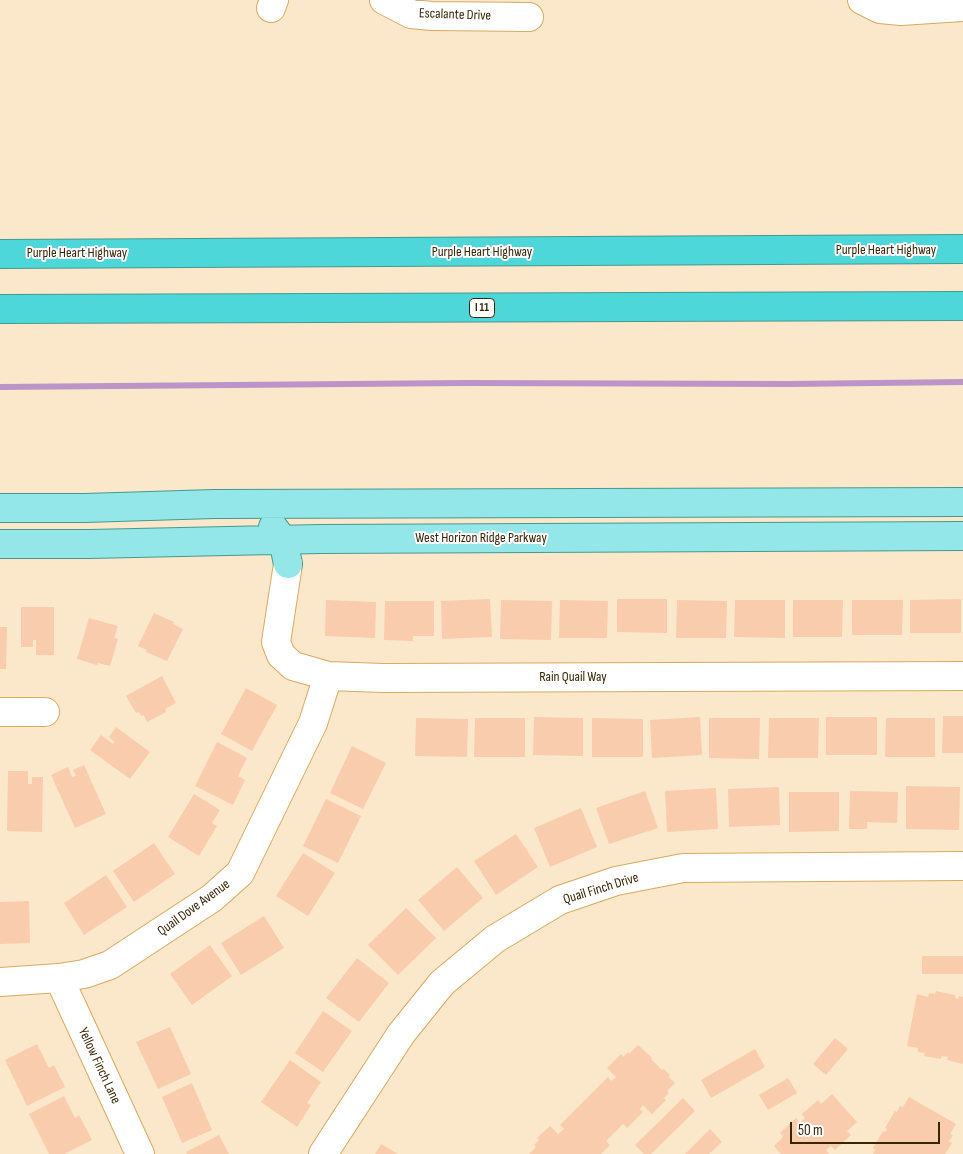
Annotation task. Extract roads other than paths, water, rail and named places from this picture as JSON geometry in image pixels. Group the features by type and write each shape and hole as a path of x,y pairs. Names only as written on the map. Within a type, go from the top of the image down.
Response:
{"highway":[{"name":"Purple Heart Highway","path":"0,254 963,250"},
{"name":"I 11","path":"0,309 963,306"}],"main road":[{"path":"0,508 84,508 214,504 963,502"},
{"path":"214,504 262,519 271,524 285,552"},
{"name":"West Horizon Ridge Parkway","path":"0,544 89,544 285,552 320,539 963,536"}],"street":[{"name":"Escalante Drive","path":"384,0 411,14 418,15 529,17"},
{"path":"862,0 880,9 901,11 963,8"},
{"name":"Rain Quail Way","path":"285,552 276,642 281,655 293,666 328,676 413,678 963,676"},
{"name":"Quail Dove Avenue","path":"0,982 58,978 84,974 110,965 212,898 240,873 314,723 328,676"},
{"path":"0,712 45,712"},
{"name":"Quail Finch Drive","path":"323,1154 401,1034 442,983 495,939 560,900 616,881 683,868 963,866"},
{"name":"Yellow Finch Lane","path":"58,978 140,1154"}],"waterway":[{"path":"0,387 465,383 789,384 963,382"}]}
